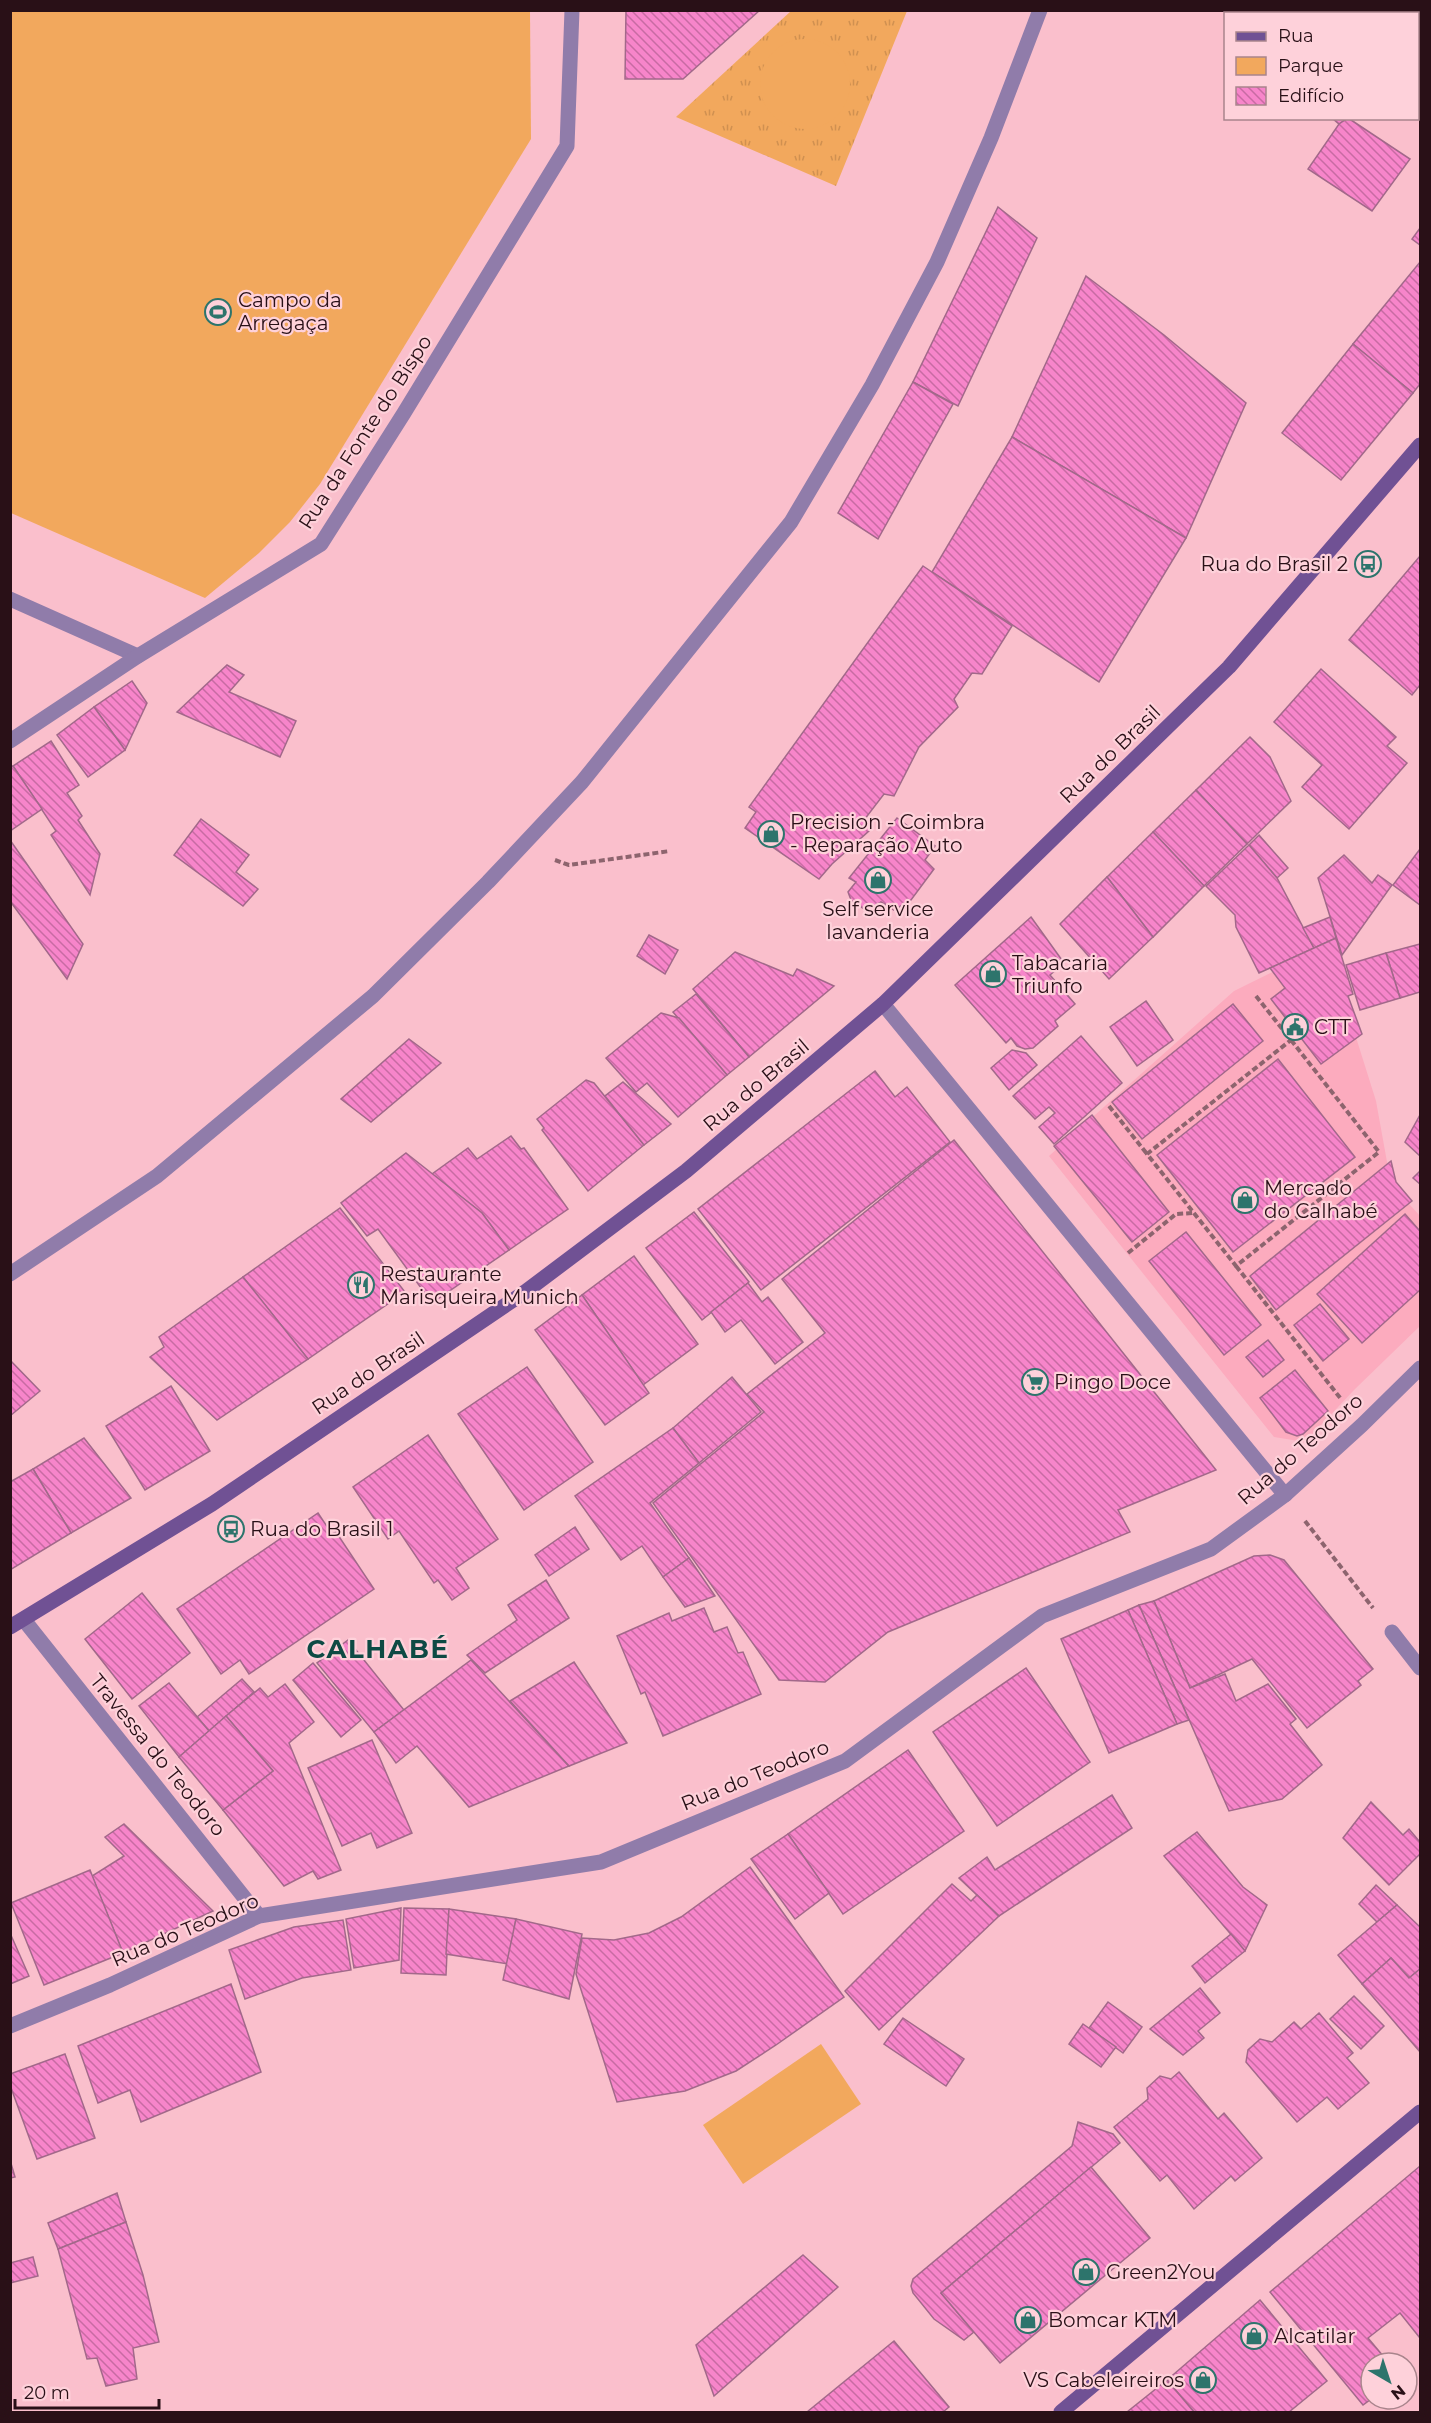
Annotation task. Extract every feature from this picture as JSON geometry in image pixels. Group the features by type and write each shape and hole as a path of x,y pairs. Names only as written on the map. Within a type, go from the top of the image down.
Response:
{"main road":[{"name":"Rua do Brasil","path":"17,1624 212,1504 525,1292 686,1172 883,1004 1229,667 1420,445"},
{"path":"1061,2412 1420,2112"}],"street":[{"name":"Rua da Fonte do Bispo","path":"10,741 138,656 321,544 567,146 572,10"},
{"path":"10,1274 157,1176 373,996 488,882 574,790 643,707 791,522 872,385 937,262 991,138 1040,10"},
{"path":"10,599 138,656"},
{"path":"883,1004 1285,1495"},
{"name":"Rua do Teodoro","path":"10,2026 111,1985 260,1916 589,1864 612,1857 845,1761 1042,1616 1211,1549 1285,1495 1420,1368"},
{"name":"Travessa do Teodoro","path":"17,1624 260,1916"},
{"path":"1392,1632 1420,1668"}],"path":[{"path":"1236,1266 1379,1152 1256,996"},
{"path":"1147,1154 1291,1040"},
{"path":"1109,1106 1362,1425"},
{"path":"1142,1242 1176,1214 1194,1213"},
{"path":"1327,1548 1392,1632"}],"shaded area":[{"name":"Mercado do Calhabé","path":"1327,945 1376,1101 1391,1184 1420,1216 1420,1326 1355,1389 1305,1442 1274,1437 1049,1156 1234,991"}],"green space":[{"name":"Campo da Arregaça","path":"11,10 530,11 531,139 320,484 290,522 259,553 205,598 11,513"},
{"path":"791,11 907,11 836,186 676,117"},
{"path":"805,39 822,42 837,52 847,67 850,84 847,101 837,116 822,126 805,129 788,126 773,116 763,101 760,84 763,67 773,52 788,42"},
{"path":"821,2044 861,2104 743,2184 703,2125"}],"building":[{"path":"626,10 760,10 683,79 625,79"},
{"path":"1373,10 1397,10 1399,12 1372,12"},
{"path":"1345,120 1351,120 1410,159 1372,211 1308,169 1339,124"},
{"path":"998,207 1037,238 958,406 913,382"},
{"path":"1420,228 1420,245 1412,239"},
{"path":"1420,262 1420,384 1413,393 1353,344"},
{"path":"1086,276 1164,335 1246,403 1186,538 1012,437"},
{"path":"1353,344 1413,393 1341,480 1282,433"},
{"path":"913,382 953,404 878,539 838,513"},
{"path":"1012,437 1186,538 1099,682 932,572"},
{"path":"1420,556 1420,685 1412,695 1349,640"},
{"path":"923,566 1012,626 982,674 972,673 954,699 958,707 919,747 894,796 884,794 864,820 870,830 832,864 819,879 745,828 756,812 749,807"},
{"path":"227,665 244,675 229,692 296,721 280,757 177,712"},
{"path":"1321,669 1396,737 1387,746 1407,763 1349,829 1302,787 1322,765 1274,722"},
{"path":"132,681 147,703 125,750 94,707"},
{"path":"94,707 125,750 88,777 57,735"},
{"path":"1250,737 1270,757 1291,801 1247,844 1196,790"},
{"path":"51,741 79,785 67,793 82,816 78,820 100,854 90,895 51,835 56,831 13,766"},
{"path":"13,766 42,809 10,831 10,768"},
{"path":"1196,790 1247,844 1204,886 1153,832"},
{"path":"897,818 935,846 925,860 934,869 911,900 894,910 881,902 867,911 851,900 848,892 856,882 849,878"},
{"path":"201,819 249,855 236,872 258,889 243,906 174,855"},
{"path":"1153,832 1204,886 1153,937 1107,877"},
{"path":"1259,835 1288,868 1277,878 1249,845"},
{"path":"10,840 83,944 67,979 10,901"},
{"path":"1249,845 1277,878 1314,948 1259,973 1236,927 1235,915 1206,886"},
{"path":"1420,849 1420,905 1393,885"},
{"path":"1344,855 1372,883 1378,875 1392,885 1342,955 1318,878"},
{"path":"1107,877 1153,937 1109,979 1060,924"},
{"path":"1031,917 1064,963 1050,975 1075,1004 1055,1021 1058,1026 1033,1048 1025,1049 1017,1046 1011,1038 1006,1043 955,985"},
{"path":"1330,917 1336,938 1314,948 1303,928"},
{"path":"649,935 678,950 665,974 637,956"},
{"path":"1336,938 1353,994 1348,996 1362,1034 1321,1064 1271,999 1285,988 1270,968"},
{"path":"1420,944 1420,992 1400,998 1386,953"},
{"path":"735,952 793,976 797,969 834,986 749,1057 693,989"},
{"path":"1386,953 1400,998 1360,1010 1346,965"},
{"path":"696,994 749,1057 727,1075 673,1012"},
{"path":"1146,1001 1173,1040 1137,1066 1110,1027"},
{"path":"1233,1004 1263,1041 1142,1139 1112,1102"},
{"path":"661,1013 679,1018 727,1075 678,1117 647,1083 636,1092 606,1058"},
{"path":"1081,1036 1122,1083 1054,1144 1039,1127 1055,1113 1049,1107 1035,1119 1013,1096"},
{"path":"409,1039 441,1063 371,1122 341,1099"},
{"path":"1012,1050 1026,1053 1037,1065 1009,1090 991,1068"},
{"path":"1278,1059 1355,1157 1233,1252 1157,1155"},
{"path":"875,1071 895,1097 907,1087 950,1142 761,1290 698,1209"},
{"path":"586,1080 594,1083 644,1145 588,1191 542,1130 544,1128 537,1119"},
{"path":"623,1082 671,1124 644,1145 605,1096"},
{"path":"1092,1115 1169,1212 1132,1242 1054,1146"},
{"path":"1420,1115 1420,1156 1405,1142"},
{"path":"511,1136 521,1149 524,1148 568,1209 509,1250 482,1213 432,1174 468,1148 477,1159"},
{"path":"954,1140 1216,1470 1118,1510 1130,1532 888,1632 825,1682 779,1680 653,1503 764,1412 747,1394 825,1333 782,1279"},
{"path":"406,1153 482,1213 509,1250 432,1303 378,1229 367,1236 341,1203"},
{"path":"1391,1161 1396,1182 1412,1201 1276,1310 1250,1276"},
{"path":"1420,1171 1420,1184 1413,1178"},
{"path":"340,1208 405,1292 308,1359 243,1277"},
{"path":"694,1212 749,1282 702,1320 646,1248"},
{"path":"1405,1214 1420,1231 1420,1290 1362,1343 1317,1294"},
{"path":"1186,1232 1261,1325 1224,1355 1149,1261"},
{"path":"634,1256 698,1344 643,1385 582,1295"},
{"path":"243,1277 308,1359 217,1420 150,1357 164,1347 159,1337"},
{"path":"748,1283 762,1302 768,1297 803,1342 775,1364 741,1320 725,1332 711,1312"},
{"path":"582,1295 649,1393 605,1425 535,1330"},
{"path":"1320,1304 1349,1339 1323,1361 1294,1325"},
{"path":"1268,1340 1284,1360 1263,1377 1246,1357"},
{"path":"10,1360 40,1391 10,1416"},
{"path":"527,1367 593,1462 524,1510 458,1414"},
{"path":"1295,1370 1328,1411 1303,1434 1297,1436 1286,1432 1260,1398"},
{"path":"732,1377 761,1412 699,1463 673,1428"},
{"path":"171,1386 210,1451 145,1490 106,1426"},
{"path":"673,1428 699,1463 650,1503 689,1558 663,1577 642,1546 621,1560 575,1496"},
{"path":"428,1435 498,1539 456,1568 469,1588 452,1600 438,1580 434,1583 399,1531 388,1539 353,1487"},
{"path":"84,1438 131,1498 71,1533 33,1469"},
{"path":"33,1469 71,1533 10,1570 10,1482"},
{"path":"318,1513 332,1534 336,1532 374,1589 249,1674 240,1660 221,1674 177,1609"},
{"path":"575,1527 589,1549 549,1576 535,1555"},
{"path":"1270,1555 1284,1560 1373,1669 1358,1681 1361,1685 1307,1728 1252,1659 1190,1688 1154,1601 1254,1556"},
{"path":"689,1558 715,1596 685,1607 663,1577"},
{"path":"546,1580 569,1618 485,1673 467,1655 517,1620 508,1605"},
{"path":"142,1593 190,1653 132,1699 85,1639"},
{"path":"1154,1601 1190,1688 1225,1674 1236,1701 1268,1684 1296,1719 1290,1724 1322,1765 1282,1799 1229,1811 1139,1605"},
{"path":"1139,1605 1189,1720 1177,1724 1128,1610"},
{"path":"704,1608 714,1632 727,1627 738,1653 743,1652 761,1694 663,1736 645,1692 641,1694 617,1636 669,1613 672,1621"},
{"path":"1128,1610 1177,1724 1109,1753 1061,1639"},
{"path":"348,1640 404,1710 374,1732 317,1663"},
{"path":"471,1660 569,1766 469,1807 417,1746 396,1763 374,1732"},
{"path":"574,1662 627,1743 569,1766 510,1701"},
{"path":"313,1663 361,1720 341,1737 293,1680"},
{"path":"1026,1668 1090,1762 997,1826 933,1732"},
{"path":"242,1679 254,1692 209,1731 197,1717"},
{"path":"169,1683 209,1731 179,1757 139,1706"},
{"path":"285,1684 314,1722 289,1743 341,1870 318,1879 313,1871 284,1886 223,1810 273,1771 226,1716 260,1688 268,1697"},
{"path":"226,1716 273,1771 223,1810 179,1757"},
{"path":"372,1740 412,1833 377,1848 371,1833 342,1846 308,1768"},
{"path":"908,1750 964,1831 843,1914 788,1834"},
{"path":"1112,1795 1132,1828 999,1916 959,1878 987,1857 995,1870"},
{"path":"1371,1802 1403,1835 1409,1829 1420,1842 1420,1854 1389,1885 1343,1838"},
{"path":"124,1824 213,1911 123,1953 92,1876 124,1856 105,1837"},
{"path":"1197,1832 1243,1887 1267,1905 1245,1951 1164,1856"},
{"path":"788,1834 829,1893 795,1919 751,1859"},
{"path":"750,1867 844,1997 736,2071 685,2091 617,2102 576,1974 582,1938 614,1940 649,1933 681,1917"},
{"path":"90,1870 123,1953 44,1985 11,1903"},
{"path":"952,1884 971,1901 977,1895 999,1916 879,2030 845,1991"},
{"path":"1376,1885 1397,1905 1377,1922 1359,1904"},
{"path":"1397,1905 1420,1927 1420,1969 1409,1978 1391,1958 1362,1984 1338,1955"},
{"path":"401,1908 399,1960 354,1968 346,1919"},
{"path":"404,1908 449,1909 446,1975 401,1973"},
{"path":"449,1909 516,1919 508,1964 446,1954"},
{"path":"516,1919 582,1934 569,1999 503,1980"},
{"path":"343,1920 351,1970 302,1978 245,1999 229,1950 294,1927"},
{"path":"10,1933 29,1976 10,1984"},
{"path":"1231,1934 1245,1951 1205,1983 1192,1966"},
{"path":"1391,1958 1409,1978 1420,1969 1420,2052 1362,1984"},
{"path":"231,1984 261,2072 141,2122 130,2090 98,2103 78,2046"},
{"path":"1200,1988 1220,2013 1198,2031 1204,2038 1183,2055 1150,2029"},
{"path":"1354,1996 1384,2026 1361,2049 1330,2019"},
{"path":"1108,2002 1142,2027 1123,2053 1089,2028"},
{"path":"1319,2013 1353,2053 1347,2058 1369,2083 1338,2109 1327,2097 1297,2122 1246,2062 1248,2050 1260,2039 1272,2042 1294,2022 1301,2029"},
{"path":"903,2018 964,2059 946,2086 884,2044"},
{"path":"1083,2024 1116,2047 1101,2067 1069,2044"},
{"path":"65,2054 95,2138 37,2159 10,2085 10,2074"},
{"path":"1179,2072 1218,2119 1224,2113 1262,2158 1235,2181 1231,2176 1194,2209 1167,2175 1160,2181 1114,2127 1148,2099 1147,2088 1160,2076 1171,2079"},
{"path":"1078,2122 1113,2134 1120,2143 941,2293 974,2332 964,2340 934,2319 913,2293 911,2286 913,2279 1072,2146"},
{"path":"10,2160 15,2177 10,2178"},
{"path":"1420,2166 1420,2338 1400,2313 1368,2338 1379,2351 1359,2351 1359,2400 1270,2292"},
{"path":"1091,2167 1150,2238 1000,2363 941,2293"},
{"path":"117,2193 126,2222 58,2249 48,2223"},
{"path":"126,2222 143,2275 159,2342 133,2348 137,2379 106,2386 97,2358 87,2359 58,2249"},
{"path":"803,2255 838,2287 714,2396 696,2345"},
{"path":"33,2257 38,2276 10,2283 10,2263"},
{"path":"1260,2300 1327,2381 1289,2412 1194,2412 1167,2380"},
{"path":"894,2341 949,2407 943,2412 807,2412"},
{"path":"1167,2380 1194,2412 1127,2412"}],"place":[{"name":"Campo da Arregaça","path":"218,312"},
{"name":"Rua do Brasil 2","path":"1368,564"},
{"name":"Precision - Coimbra - Reparação Auto","path":"771,834"},
{"name":"Self service lavanderia","path":"878,880"},
{"name":"Tabacaria Triunfo","path":"993,974"},
{"name":"CTT","path":"1295,1027"},
{"name":"Mercado do Calhabé","path":"1245,1200"},
{"name":"Restaurante Marisqueira Munich","path":"361,1285"},
{"name":"Pingo Doce","path":"1035,1382"},
{"name":"Rua do Brasil 1","path":"231,1529"},
{"name":"Green2You","path":"1086,2272"},
{"name":"Bomcar KTM","path":"1028,2320"},
{"name":"Alcatilar","path":"1254,2336"},
{"name":"VS Cabeleireiros","path":"1203,2380"}],"district":[{"name":"CALHABÉ","path":"378,1649"}]}
